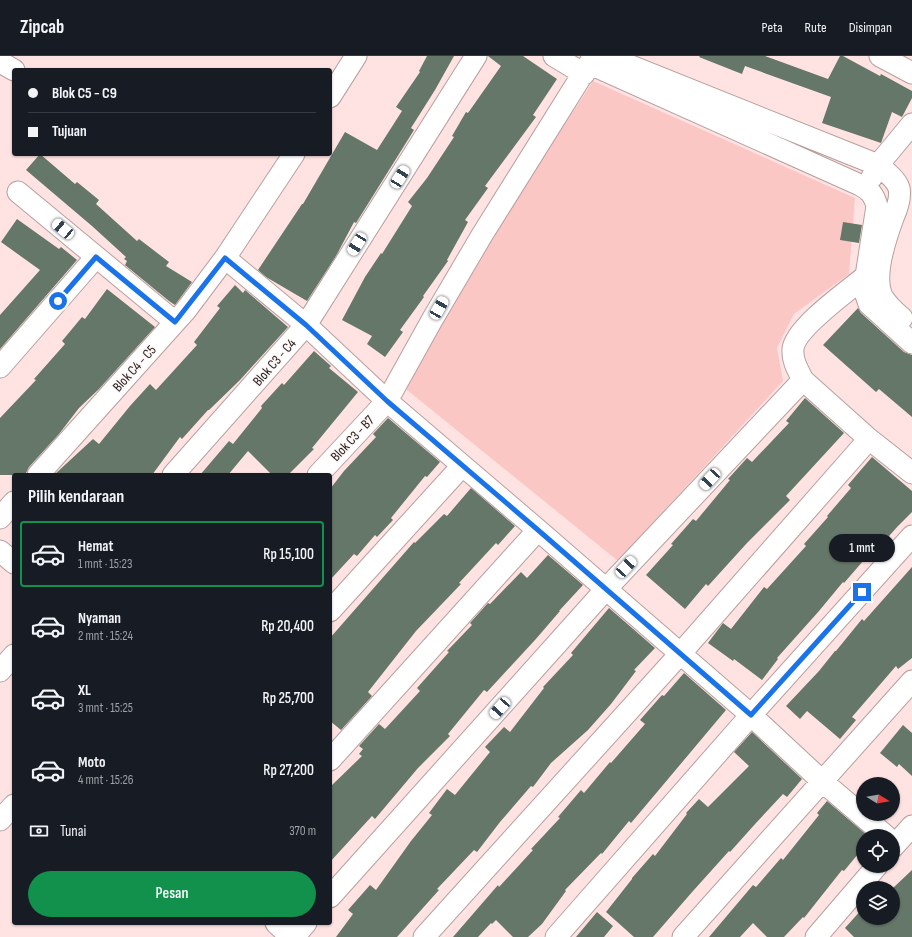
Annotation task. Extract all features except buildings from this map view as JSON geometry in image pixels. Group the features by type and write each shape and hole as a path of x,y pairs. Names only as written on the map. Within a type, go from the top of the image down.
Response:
{"street":[{"path":"332,94 356,56"},
{"name":"Blok C3 - C4","path":"175,473 306,325 476,56"},
{"path":"554,56 594,63 878,166 905,191"},
{"path":"880,56 912,73"},
{"path":"0,62 12,69"},
{"path":"594,63 870,193 905,191"},
{"name":"Blok C3 - B7","path":"320,473 387,401 482,235 594,63"},
{"path":"912,124 878,166 870,193 877,206 866,276 865,292 869,304 912,344"},
{"name":"Blok C4 - C5","path":"40,473 175,322 225,258 293,156"},
{"path":"905,191 882,249 880,282 881,294 890,308 912,326"},
{"path":"18,192 175,322"},
{"path":"0,367 96,257"},
{"path":"225,258 306,325 387,401 751,715 823,782 877,829"},
{"path":"866,276 819,315 799,335 793,347 793,358 804,380 870,439 912,473"},
{"path":"332,894 606,590 804,380"},
{"path":"424,937 680,654 870,439"},
{"path":"332,609 462,466"},
{"path":"0,518 12,504"},
{"path":"332,758 538,530"},
{"path":"556,937 751,715 912,536"},
{"path":"0,551 12,561"},
{"path":"0,671 12,657"},
{"path":"683,937 912,681"},
{"path":"0,820 12,807"},
{"path":"900,836 912,826"},
{"path":"816,937 870,873"},
{"path":"278,925 293,937 304,925"}],"shaded area":[{"path":"593,81 855,198 849,274 794,314 777,348 783,381 618,561 406,389 476,260"}],"route":[{"path":"58,301 96,257 175,322 186,310 225,258 306,325 387,401 751,715 862,592"}]}
